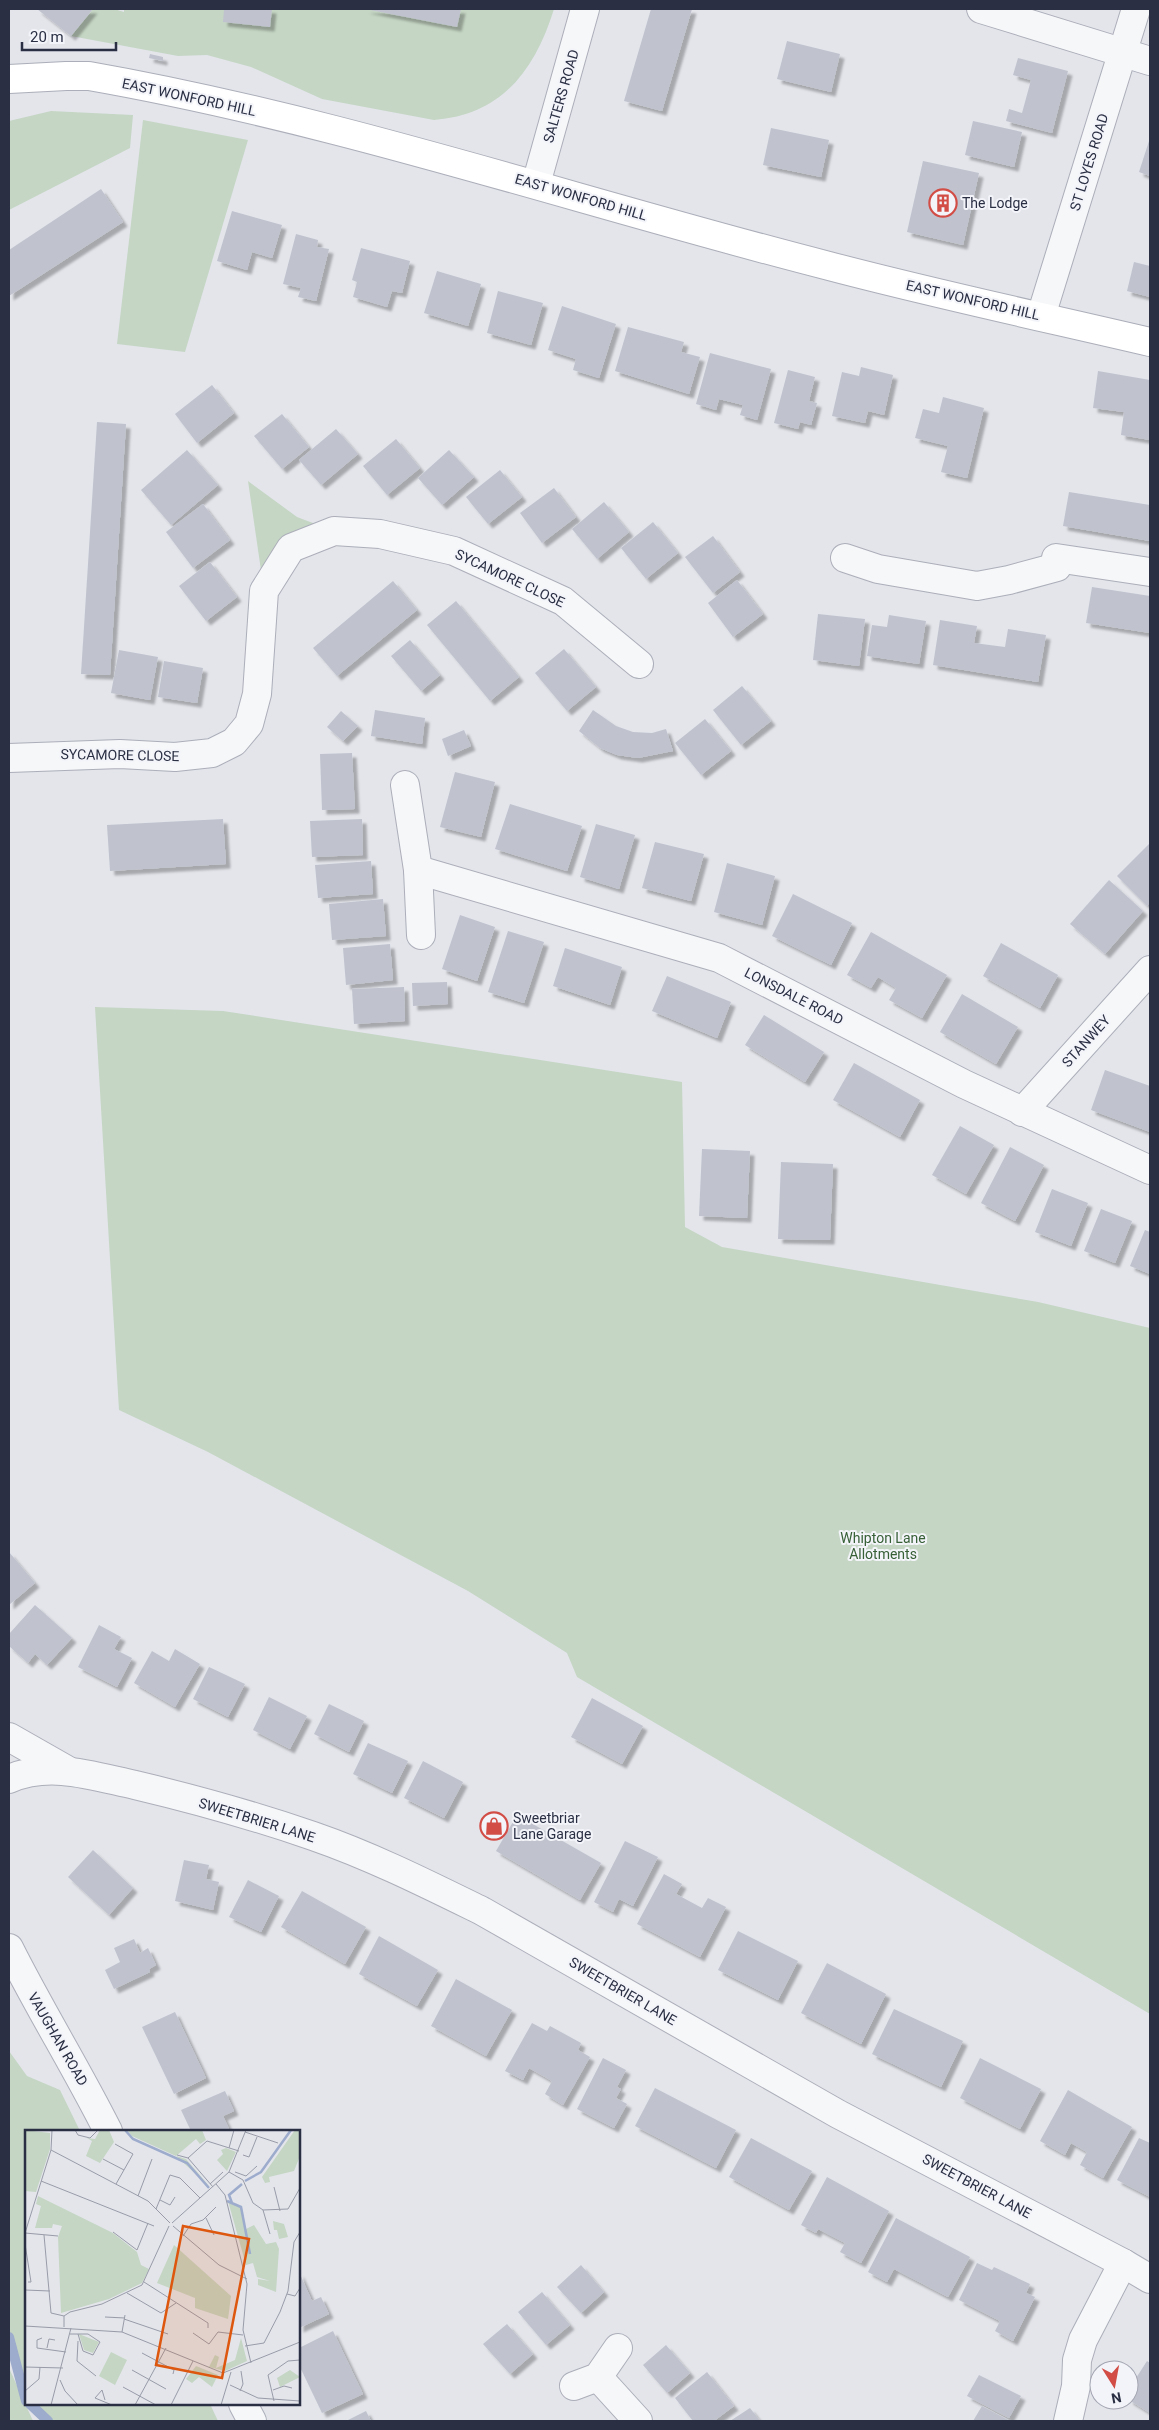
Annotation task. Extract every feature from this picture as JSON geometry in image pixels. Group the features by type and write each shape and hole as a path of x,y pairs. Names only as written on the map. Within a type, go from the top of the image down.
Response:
{"main road":[{"name":"EAST WONFORD HILL","path":"9,79 88,76 238,105 536,184 829,266 1150,342"}],"street":[{"name":"SALTERS ROAD","path":"536,184 585,9"},
{"path":"981,9 1150,61"},
{"name":"ST LOYES ROAD","path":"1041,316 1136,9"},
{"name":"SYCAMORE CLOSE","path":"9,758 111,754 175,758 212,753 234,742 249,724 256,694 264,592 291,548 334,531 380,534 454,551 563,601 638,664"},
{"path":"845,558 878,570 977,586 1010,580 1057,562 1150,572"},
{"path":"405,785 418,870 421,935"},
{"name":"LONSDALE ROAD","path":"418,870 719,958 1022,1112 1150,1170"},
{"name":"STANWEY","path":"1022,1112 1150,970"},
{"name":"SWEETBRIER LANE","path":"9,1737 67,1770"},
{"name":"SWEETBRIER LANE","path":"9,1778 41,1770 67,1770 175,1795 314,1836 430,1885 482,1911 838,2114 1123,2262 1150,2279"},
{"name":"VAUGHAN ROAD","path":"9,1948 39,2007 84,2083 108,2130"},
{"path":"1068,2421 1076,2386 1077,2360 1083,2340 1123,2262"},
{"path":"618,2348 586,2382 638,2421"},
{"path":"244,2405 252,2421"}],"green space":[{"path":"93,9 114,9 124,12 124,9 554,9 537,51 526,70 512,86 497,99 479,109 458,116 434,120 322,99 251,67 207,55 178,56 71,36"},
{"path":"51,111 133,115 130,148 9,210 9,121"},
{"path":"143,120 248,140 185,352 117,344"},
{"path":"248,481 297,517 334,531 291,548 264,591"},
{"name":"Whipton Lane Allotments","path":"95,1007 223,1011 682,1082 685,1227 722,1247 1038,1302 1150,1328 1150,2014 577,1677 567,1653 468,1591 208,1452 119,1410"},
{"path":"9,2051 27,2076 60,2090 80,2130 25,2130 25,2381 9,2349"},
{"path":"9,2368 33,2421 9,2421"},
{"path":"37,2405 210,2405 218,2421 45,2421"}],"building":[{"path":"37,9 93,9 71,36"},
{"path":"224,9 272,9 270,27 223,22"},
{"path":"365,9 461,9 457,27"},
{"path":"651,9 692,9 662,111 624,101"},
{"path":"787,41 840,54 831,92 777,79"},
{"path":"150,54 163,57 163,61 149,58"},
{"path":"1018,58 1068,71 1052,133 1006,121 1009,109 1022,113 1031,80 1013,75"},
{"path":"973,121 1022,132 1014,167 965,155"},
{"path":"771,128 829,140 821,177 763,165"},
{"path":"1150,138 1150,176 1139,172"},
{"name":"The Lodge","path":"923,161 979,173 963,245 907,232"},
{"path":"101,189 123,222 9,296 9,250"},
{"path":"232,211 282,225 272,258 252,252 247,270 217,261"},
{"path":"296,234 318,240 317,247 329,249 316,301 298,297 301,288 283,284"},
{"path":"361,248 410,261 402,293 392,291 387,307 353,297 357,282 352,280"},
{"path":"1134,262 1150,266 1150,297 1127,291"},
{"path":"437,271 481,284 468,326 424,313"},
{"path":"498,291 543,303 531,345 487,333"},
{"path":"562,306 616,324 599,378 573,370 576,359 548,350"},
{"path":"628,327 684,342 681,352 700,357 689,394 615,371"},
{"path":"710,353 771,369 757,420 740,415 743,405 719,399 716,410 696,404"},
{"path":"861,367 893,375 884,415 868,411 865,423 832,416 842,372 859,376"},
{"path":"788,370 815,377 809,401 817,403 811,425 800,422 798,429 774,423"},
{"path":"1098,371 1150,380 1150,440 1121,435 1124,412 1093,408"},
{"path":"212,385 234,413 197,443 175,414"},
{"path":"943,397 984,408 967,478 941,472 948,446 915,438 923,409 939,413"},
{"path":"282,414 309,447 282,469 254,436"},
{"path":"97,422 126,424 110,675 81,674"},
{"path":"336,429 358,454 321,485 299,460"},
{"path":"396,439 420,468 387,495 363,466"},
{"path":"187,450 218,485 171,525 141,490"},
{"path":"449,450 474,477 442,505 418,478"},
{"path":"500,470 522,497 488,524 466,497"},
{"path":"554,488 576,517 542,543 520,513"},
{"path":"1069,492 1150,505 1150,541 1063,526"},
{"path":"604,502 629,532 597,559 572,529"},
{"path":"203,504 230,540 193,568 166,532"},
{"path":"653,522 678,553 646,579 621,548"},
{"path":"713,536 740,572 713,593 685,557"},
{"path":"210,562 237,597 206,621 179,586"},
{"path":"737,580 763,614 733,637 708,603"},
{"path":"393,581 417,610 337,676 313,648"},
{"path":"1092,587 1150,596 1150,633 1086,623"},
{"path":"456,601 519,677 490,701 427,625"},
{"path":"818,614 865,619 859,666 813,660"},
{"path":"889,615 926,621 919,664 867,656 872,625 887,627"},
{"path":"940,620 977,626 974,643 1005,647 1008,629 1046,635 1038,682 933,665"},
{"path":"410,640 440,675 421,691 391,656"},
{"path":"564,649 596,687 567,711 535,673"},
{"path":"119,650 158,657 150,700 111,693"},
{"path":"164,661 203,668 197,703 158,697"},
{"path":"742,686 771,721 741,745 713,710"},
{"path":"375,710 425,718 422,744 371,736"},
{"path":"593,710 616,726 633,732 652,733 666,729 673,751 638,758 617,755 600,748 579,731"},
{"path":"341,711 358,726 343,741 327,727"},
{"path":"705,719 731,751 701,775 675,743"},
{"path":"464,730 471,746 448,756 442,739"},
{"path":"352,753 355,809 322,810 320,754"},
{"path":"455,772 495,782 481,837 440,827"},
{"path":"510,804 582,826 567,871 495,849"},
{"path":"223,819 226,864 110,871 107,825"},
{"path":"362,819 363,855 312,857 310,821"},
{"path":"596,824 635,835 619,889 580,877"},
{"path":"655,842 704,854 691,901 642,888"},
{"path":"1150,843 1150,902 1147,906 1117,876"},
{"path":"371,861 373,894 318,898 315,865"},
{"path":"727,863 775,876 762,925 714,912"},
{"path":"1109,880 1143,911 1105,954 1070,924"},
{"path":"793,894 852,923 831,965 772,936"},
{"path":"383,899 386,936 332,940 329,904"},
{"path":"460,915 495,927 477,981 442,969"},
{"path":"508,931 544,942 524,1003 488,992"},
{"path":"871,932 947,975 922,1018 889,1000 896,988 878,977 871,988 847,975"},
{"path":"1001,943 1058,975 1040,1008 983,976"},
{"path":"390,944 393,980 346,985 343,948"},
{"path":"565,948 622,967 610,1005 553,986"},
{"path":"667,976 731,1002 717,1038 652,1011"},
{"path":"447,982 448,1004 413,1006 412,983"},
{"path":"404,987 405,1021 354,1024 352,989"},
{"path":"962,994 1018,1027 996,1064 940,1032"},
{"path":"764,1015 824,1052 805,1082 745,1045"},
{"path":"854,1063 920,1100 900,1137 833,1100"},
{"path":"1105,1070 1150,1086 1150,1132 1091,1110"},
{"path":"960,1126 994,1145 966,1194 932,1175"},
{"path":"1010,1147 1044,1165 1015,1221 981,1203"},
{"path":"702,1149 750,1151 747,1218 699,1216"},
{"path":"781,1162 833,1164 830,1240 778,1239"},
{"path":"1052,1189 1088,1203 1071,1246 1035,1232"},
{"path":"1101,1209 1132,1221 1115,1263 1084,1251"},
{"path":"1145,1230 1150,1232 1150,1274 1130,1266"},
{"path":"9,1552 35,1583 9,1605"},
{"path":"35,1605 72,1638 47,1665 35,1654 28,1663 9,1646 9,1634"},
{"path":"99,1625 121,1637 114,1649 132,1658 117,1687 78,1667"},
{"path":"175,1649 200,1664 175,1707 134,1683 152,1651 169,1661"},
{"path":"209,1667 245,1684 228,1717 193,1699"},
{"path":"269,1697 307,1716 290,1749 253,1730"},
{"path":"592,1698 643,1726 622,1764 571,1737"},
{"path":"329,1704 364,1721 349,1752 314,1734"},
{"path":"368,1743 408,1761 392,1793 353,1774"},
{"path":"423,1761 463,1782 444,1818 404,1798"},
{"path":"517,1815 601,1863 580,1900 496,1851"},
{"path":"625,1841 658,1857 633,1906 619,1899 613,1912 594,1902"},
{"path":"93,1850 133,1888 109,1915 68,1877"},
{"path":"184,1860 209,1865 206,1879 219,1882 213,1910 175,1901"},
{"path":"664,1874 682,1884 676,1894 702,1908 708,1898 726,1907 700,1957 637,1924"},
{"path":"248,1880 279,1896 261,1932 229,1917"},
{"path":"302,1891 366,1927 345,1964 281,1927"},
{"path":"738,1931 798,1961 778,2000 718,1970"},
{"path":"379,1936 438,1970 417,2006 359,1974"},
{"path":"134,1939 140,1953 148,1948 156,1965 149,1969 150,1972 114,1989 105,1970 120,1962 114,1948"},
{"path":"827,1963 886,1994 861,2044 801,2013"},
{"path":"456,1979 512,2010 486,2056 431,2026"},
{"path":"894,2009 963,2041 941,2087 872,2054"},
{"path":"175,2012 206,2078 174,2094 142,2027"},
{"path":"532,2023 547,2031 550,2026 581,2043 578,2050 590,2057 563,2105 545,2094 552,2081 529,2068 523,2080 505,2071"},
{"path":"603,2058 626,2070 617,2087 621,2089 616,2098 627,2104 614,2128 577,2109"},
{"path":"980,2058 1041,2089 1020,2129 960,2098"},
{"path":"655,2088 736,2130 716,2168 635,2126"},
{"path":"1068,2090 1132,2127 1103,2178 1080,2165 1087,2152 1071,2143 1065,2155 1040,2141"},
{"path":"225,2091 234,2111 223,2116 230,2130 191,2130 181,2110"},
{"path":"751,2138 812,2171 789,2210 729,2177"},
{"path":"1139,2138 1150,2143 1150,2197 1117,2180"},
{"path":"827,2177 889,2211 861,2263 840,2252 845,2243 818,2229 816,2233 801,2225"},
{"path":"896,2218 970,2257 948,2297 894,2269 887,2282 868,2272"},
{"path":"977,2263 992,2270 994,2267 1030,2284 1026,2293 1035,2297 1013,2341 995,2331 1000,2321 959,2300"},
{"path":"581,2265 604,2292 581,2313 557,2287"},
{"path":"300,2274 312,2301 321,2297 329,2314 300,2328"},
{"path":"542,2292 570,2325 546,2345 518,2312"},
{"path":"507,2324 533,2354 510,2374 483,2344"},
{"path":"333,2331 363,2394 322,2413 300,2367 300,2348"},
{"path":"666,2345 690,2373 667,2393 643,2365"},
{"path":"1147,2361 1150,2363 1150,2413 1139,2406 1139,2373"},
{"path":"707,2372 734,2406 714,2421 693,2421 675,2398"},
{"path":"979,2375 1021,2396 1009,2418 967,2396"},
{"path":"982,2406 1010,2421 973,2421"},
{"path":"750,2408 760,2421 730,2421"},
{"path":"366,2411 371,2421 346,2421"}],"waterway":[{"path":"9,2337 25,2397"},
{"path":"31,2405 48,2421"}],"place":[{"name":"The Lodge","path":"943,203"},
{"name":"Sweetbriar Lane Garage","path":"494,1826"}]}
